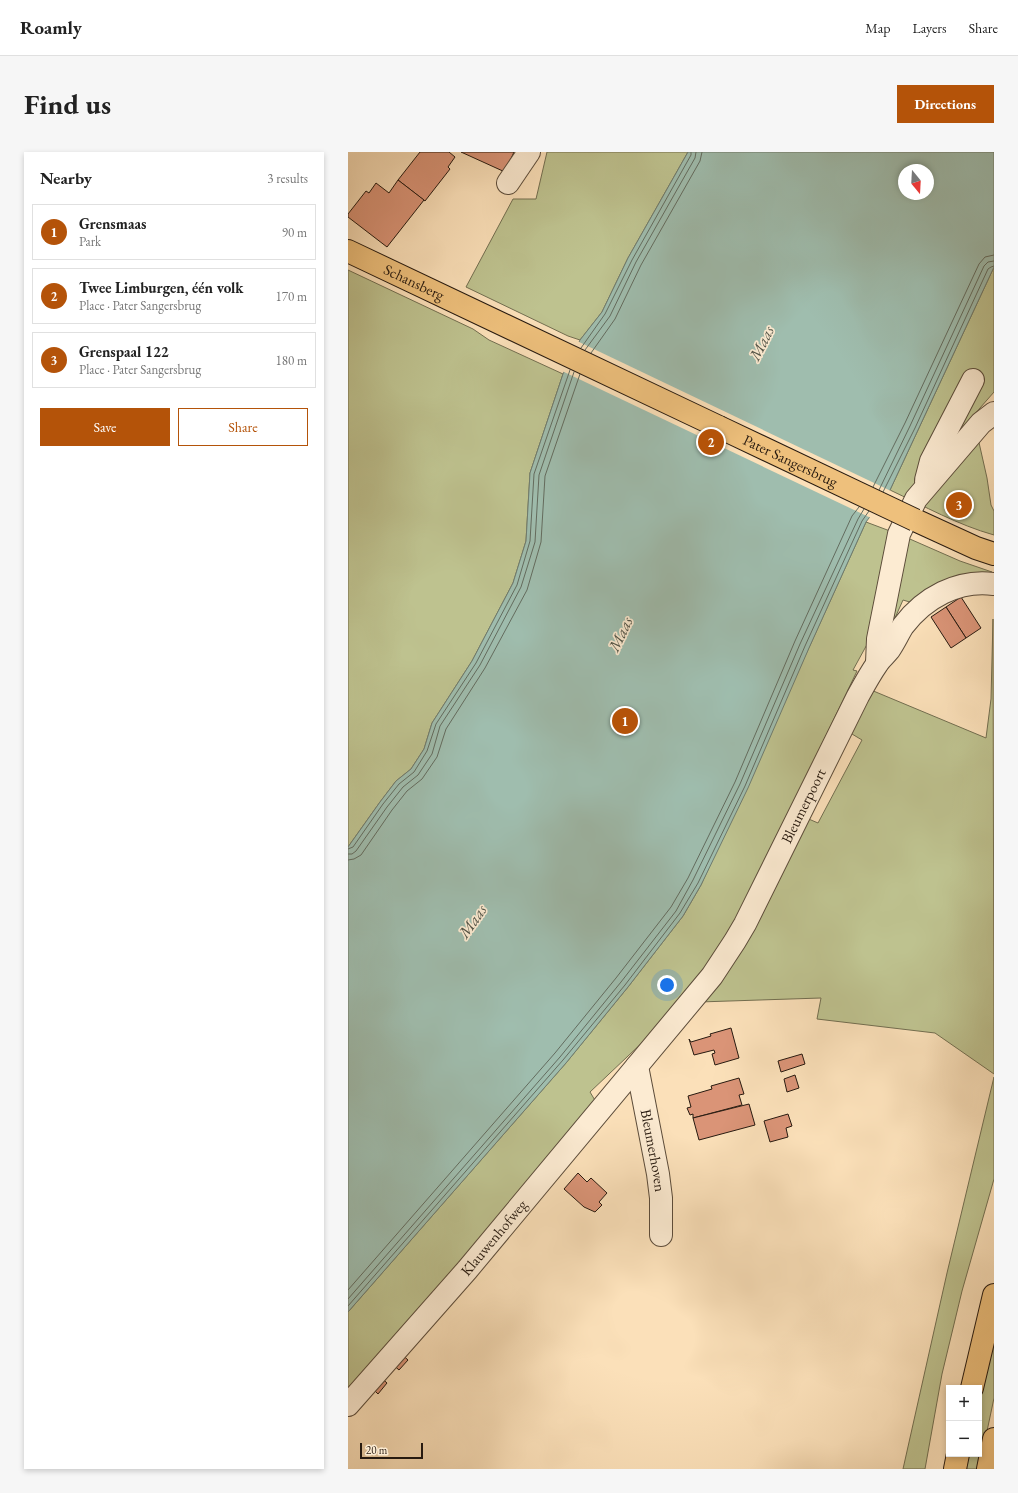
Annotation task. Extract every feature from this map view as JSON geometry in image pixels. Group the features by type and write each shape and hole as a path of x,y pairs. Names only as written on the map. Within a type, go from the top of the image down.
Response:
{"main road":[{"name":"Schansberg","path":"348,251 480,314"},
{"name":"Pater Sangersbrug","path":"480,314 915,520 976,548 994,554"},
{"path":"973,1385 994,1295"},
{"path":"988,1469 994,1439"},
{"path":"955,1469 957,1457"}],"street":[{"path":"508,183 529,152"},
{"path":"925,488 931,461 973,380"},
{"path":"877,663 878,639 899,534 916,499 981,423 994,413"},
{"name":"Bleumerpoort","path":"636,1066 700,990 735,942 858,696 877,663 889,650 903,627 912,616 934,598 955,588 965,584 994,584"},
{"name":"Bleumerhoven","path":"636,1066 659,1180 661,1198 661,1235"},
{"name":"Klauwenhofweg","path":"348,1405 467,1270 636,1066"}],"green space":[{"path":"547,152 688,152 628,258 602,312 580,340 568,336 466,287 513,199 536,199"},
{"path":"994,267 994,392 973,416 987,478 991,505 994,511 994,535 954,521 890,490"},
{"path":"348,270 473,329 489,340 563,374 530,473 526,541 513,583 472,661 432,723 424,749 411,769 396,781 348,847"},
{"path":"866,522 890,531 870,639 853,670 857,671 760,873 722,944 665,1021 590,1092 596,1102 348,1394 348,1312 566,1063 683,916 701,885"},
{"path":"903,536 960,561 992,572 964,576 913,603 903,600 883,645"},
{"path":"993,619 994,1074 935,1033 817,1019 821,998 699,1002 804,817 818,823 862,740 847,731 871,690 986,738 991,699"},
{"path":"994,1077 994,1179 962,1291 942,1374 925,1469 903,1469 947,1273"},
{"path":"994,1322 994,1398 982,1455 982,1385 980,1385"},
{"path":"962,1457 982,1457 979,1469 960,1469"}],"water":[{"name":"Maas","path":"688,152 994,152 994,267 890,490 866,522 748,788 701,885 683,916 566,1063 348,1312 348,847 396,781 411,769 424,749 432,723 472,661 513,583 526,541 530,473 563,374 580,340 602,312 628,258"}],"pier":[{"path":"577,341 891,491 871,518 562,371"}],"building":[{"path":"420,152 449,152 455,157 448,167 450,169 425,201 398,180"},
{"path":"461,152 514,152 505,172"},
{"path":"398,180 424,200 387,247 348,217 348,214 366,191 369,193 376,183 389,193"},
{"path":"961,597 981,628 966,638 946,607"},
{"path":"946,607 966,638 951,648 931,617"},
{"path":"731,1028 739,1058 715,1065 712,1054 715,1053 714,1050 694,1055 689,1039 691,1042 711,1036 710,1034"},
{"path":"802,1054 805,1064 781,1072 778,1061"},
{"path":"795,1075 799,1088 787,1092 784,1079"},
{"path":"739,1078 744,1094 739,1095 742,1105 693,1118 693,1114 690,1115 687,1108 691,1107 688,1096 712,1089 711,1086"},
{"path":"749,1104 755,1125 699,1140 693,1118"},
{"path":"788,1114 792,1126 786,1128 788,1137 770,1142 764,1121"},
{"path":"578,1173 587,1182 591,1178 607,1193 599,1202 602,1205 595,1212 584,1207 564,1189"},
{"path":"399,1352 408,1360 399,1370 390,1362"},
{"path":"378,1375 387,1383 378,1394 369,1385"}],"place":[{"name":"Twee Limburgen, één volk","path":"711,442"},
{"name":"Grenspaal 122","path":"959,505"},
{"name":"Grensmaas","path":"625,721"}]}
